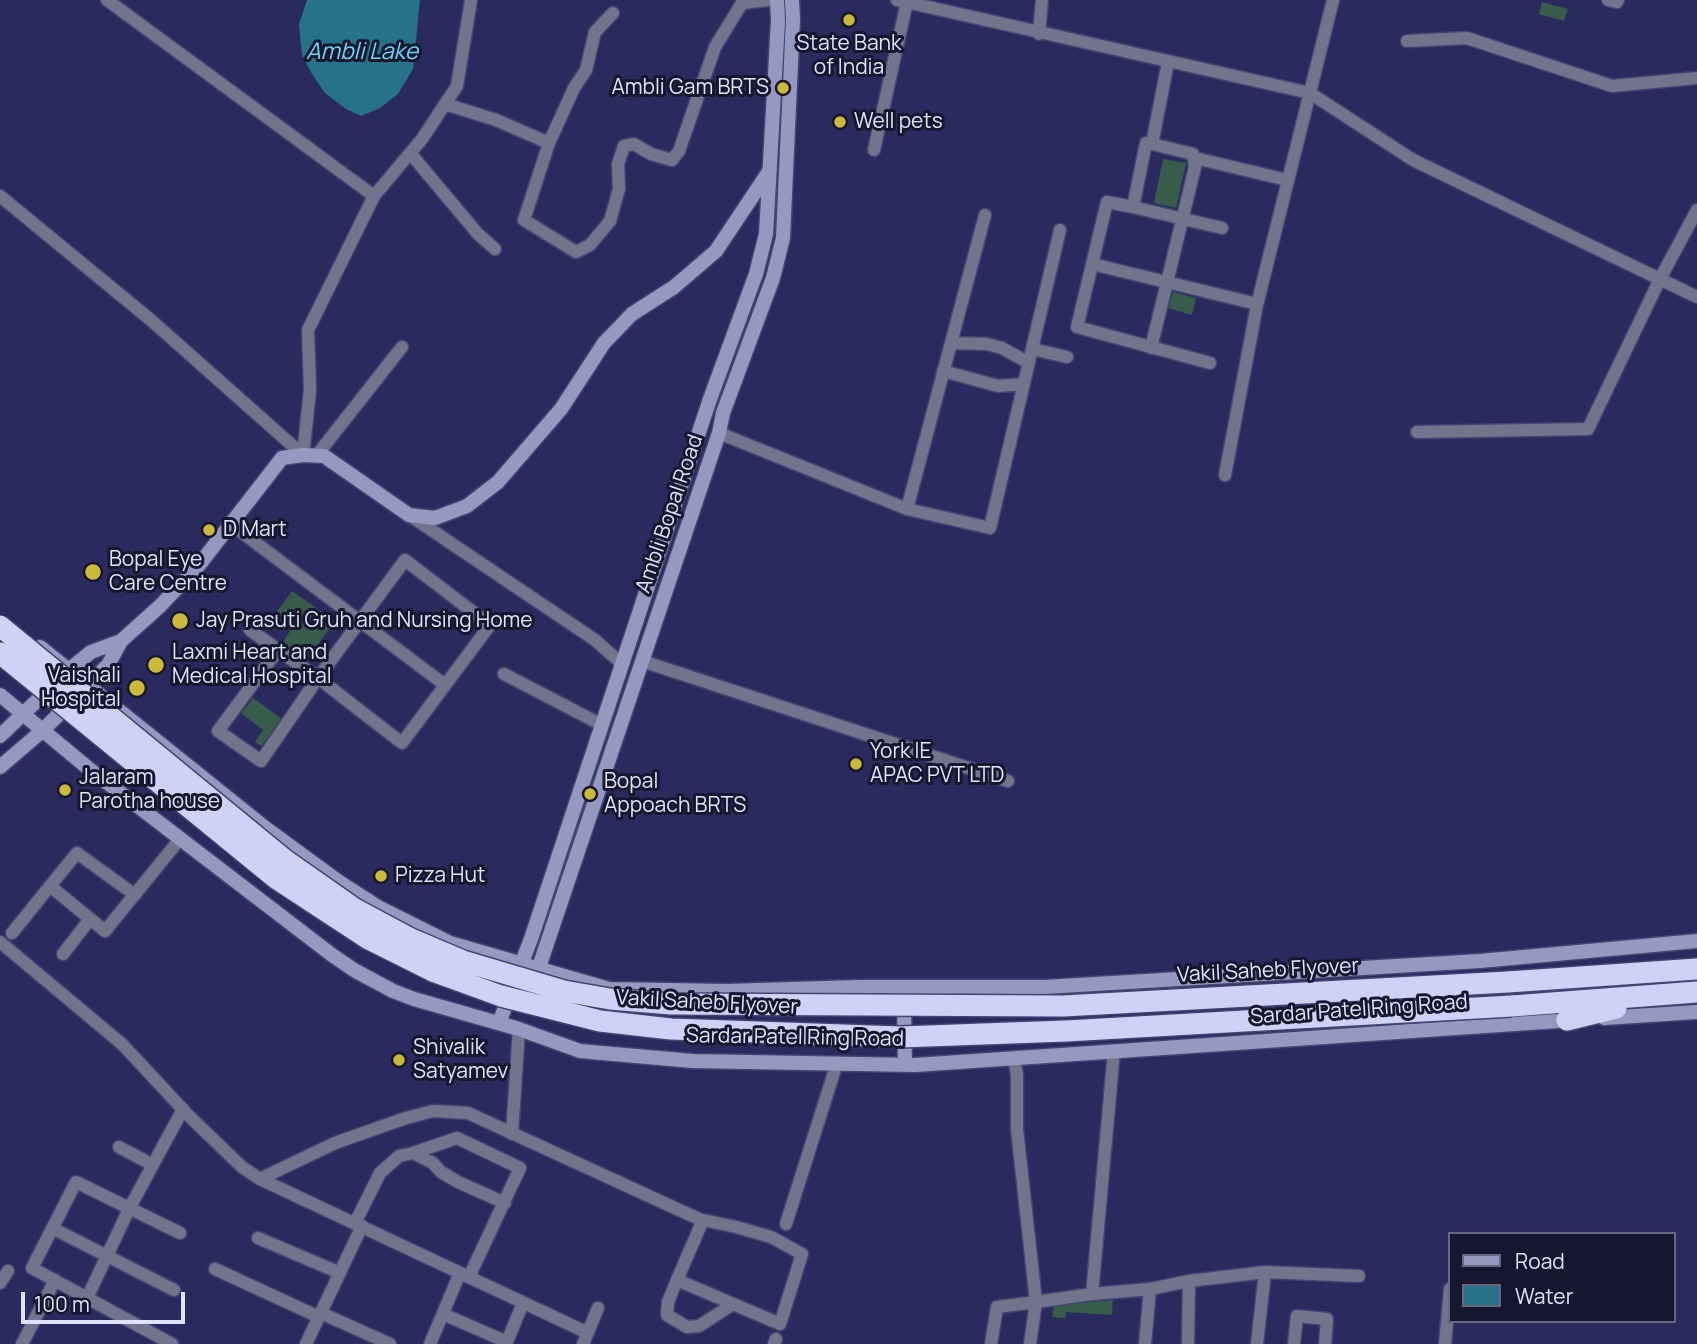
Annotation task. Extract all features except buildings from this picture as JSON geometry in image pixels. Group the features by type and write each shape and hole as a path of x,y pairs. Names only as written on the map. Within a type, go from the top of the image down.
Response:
{"highway":[{"name":"Vakil Saheb Flyover","path":"0,626 285,860 355,909 411,939 463,961 564,991 610,999 671,1004 1063,1006 1514,981"},
{"name":"Vakil Saheb Flyover","path":"0,653 277,879 367,939 435,972 490,992 600,1021 671,1029 900,1037 1520,1012"},
{"path":"1514,981 1697,969"},
{"path":"1567,1020 1688,992"},
{"name":"Sardar Patel Ring Road","path":"1520,1012 1688,992"}],"street":[{"path":"107,0 374,196"},
{"path":"310,455 308,330 374,196 410,153 457,86 471,0"},
{"path":"613,13 595,32 586,70 574,88 548,143 524,220 576,252 590,245 610,220 619,188 618,164 624,146 634,144 672,160 679,151 715,47 741,2 769,0"},
{"name":"Ambli Bopal Road","path":"499,1023 522,964 710,399 756,274 766,234 771,169 778,21 776,0"},
{"name":"Ambli Bopal Road","path":"519,1029 719,433 723,413 774,278 783,238 792,0"},
{"path":"1039,34 1042,0"},
{"path":"1226,475 1257,304 1333,0"},
{"path":"1608,0 1618,0"},
{"path":"874,150 902,1 1039,34 1311,93 1413,160 1697,297"},
{"path":"778,21 793,19"},
{"path":"1408,41 1467,38 1612,86 1697,78"},
{"path":"1152,144 1168,62"},
{"path":"446,104 496,120 548,143"},
{"path":"1133,207 1146,143 1189,152 1195,158 1287,180"},
{"path":"410,153 478,234 495,249"},
{"path":"1151,348 1195,158"},
{"path":"409,515 435,517 467,506 498,482 561,409 604,343 632,314 674,287 716,251 771,169"},
{"path":"0,196 310,455"},
{"path":"1210,363 1077,327 1107,202 1222,228"},
{"path":"1417,432 1588,429 1660,279 1697,210"},
{"path":"907,509 985,215"},
{"path":"719,433 907,509 990,528 1060,230"},
{"path":"1092,264 1257,304"},
{"path":"951,343 987,344 1002,348 1029,363"},
{"path":"310,455 402,347"},
{"path":"1032,349 1067,357"},
{"path":"943,371 981,383 1008,387 1024,384"},
{"path":"0,767 42,731 108,665 121,641 200,565 282,458 324,456 595,640 622,664"},
{"path":"232,525 445,685"},
{"path":"250,630 318,678 401,743 490,625 405,560 318,678 261,761 218,731 278,650"},
{"path":"0,616 88,684"},
{"path":"0,736 91,652 121,641"},
{"path":"642,661 1008,781"},
{"path":"504,674 602,725"},
{"name":"Sardar Patel Ring Road","path":"88,684 232,801 339,882 378,907 450,943 609,989 727,991 1045,987 1520,957 1697,941"},
{"name":"Sardar Patel Ring Road","path":"0,695 180,839 354,970 414,999 519,1029 580,1051 692,1061 905,1065 1114,1051 1520,1012 1567,1020 1697,1012"},
{"path":"50,886 105,931 180,839"},
{"path":"12,933 77,853 135,895"},
{"path":"62,954 90,919"},
{"path":"0,942 122,1044 183,1109 243,1167 260,1178 523,1303 586,1341 598,1308"},
{"path":"1622,948 1622,975"},
{"path":"1514,981 1520,957"},
{"path":"903,987 905,1065"},
{"path":"512,1134 519,1029"},
{"path":"1092,1294 1114,1051"},
{"path":"1014,1058 1017,1075 1017,1129 1036,1302 1030,1344"},
{"path":"786,1224 837,1063"},
{"path":"88,1296 129,1209 183,1109"},
{"path":"260,1178 335,1143 406,1118 433,1111 468,1114 703,1220 771,1237 802,1254 780,1324 677,1280"},
{"path":"306,1344 340,1273 380,1173 399,1156 457,1138 520,1168 505,1203 443,1314 430,1344"},
{"path":"118,1147 153,1165"},
{"path":"413,1153 433,1163 441,1172 458,1182 505,1203"},
{"path":"172,1344 88,1296 32,1268 76,1182 180,1233"},
{"path":"703,1220 668,1302 667,1315 687,1327 699,1326 733,1304"},
{"path":"52,1228 174,1290"},
{"path":"258,1238 340,1273"},
{"path":"215,1269 390,1344"},
{"path":"0,1283 8,1271"},
{"path":"991,1344 997,1307 1265,1272 1359,1276"},
{"path":"1257,1344 1265,1272"},
{"path":"22,1344 55,1280"},
{"path":"1188,1344 1189,1281"},
{"path":"1145,1344 1150,1289"},
{"path":"443,1314 507,1343 523,1303"},
{"path":"1445,1344 1448,1311"},
{"path":"1294,1344 1297,1317 1327,1320 1325,1344"}],"green space":[{"path":"1542,2 1568,9 1564,21 1539,14"},
{"path":"1163,159 1186,163 1176,208 1154,203"},
{"path":"1173,292 1196,298 1192,315 1168,308"},
{"path":"292,591 335,621 306,661 282,644 293,626 276,613"},
{"path":"253,698 282,719 261,746 255,742 263,730 241,713"},
{"path":"1113,1300 1112,1315 1066,1312 1065,1318 1052,1317 1054,1305"}],"water":[{"name":"Ambli Lake","path":"307,0 420,0 413,69 398,94 380,108 361,116 346,109 325,93 302,55 299,24"}],"place":[{"name":"State Bank of India","path":"849,20"},
{"name":"Ambli Gam BRTS","path":"783,88"},
{"name":"Well pets","path":"840,122"},
{"name":"D Mart","path":"209,530"},
{"name":"Bopal Eye Care Centre","path":"93,572"},
{"name":"Jay Prasuti Gruh and Nursing Home","path":"180,621"},
{"name":"Laxmi Heart and Medical Hospital","path":"156,665"},
{"name":"Vaishali Hospital","path":"137,688"},
{"name":"York IE APAC PVT LTD","path":"856,764"},
{"name":"Jalaram Parotha house","path":"65,790"},
{"name":"Bopal Appoach BRTS","path":"590,794"},
{"name":"Pizza Hut","path":"381,876"},
{"name":"Shivalik Satyamev","path":"399,1060"}]}
